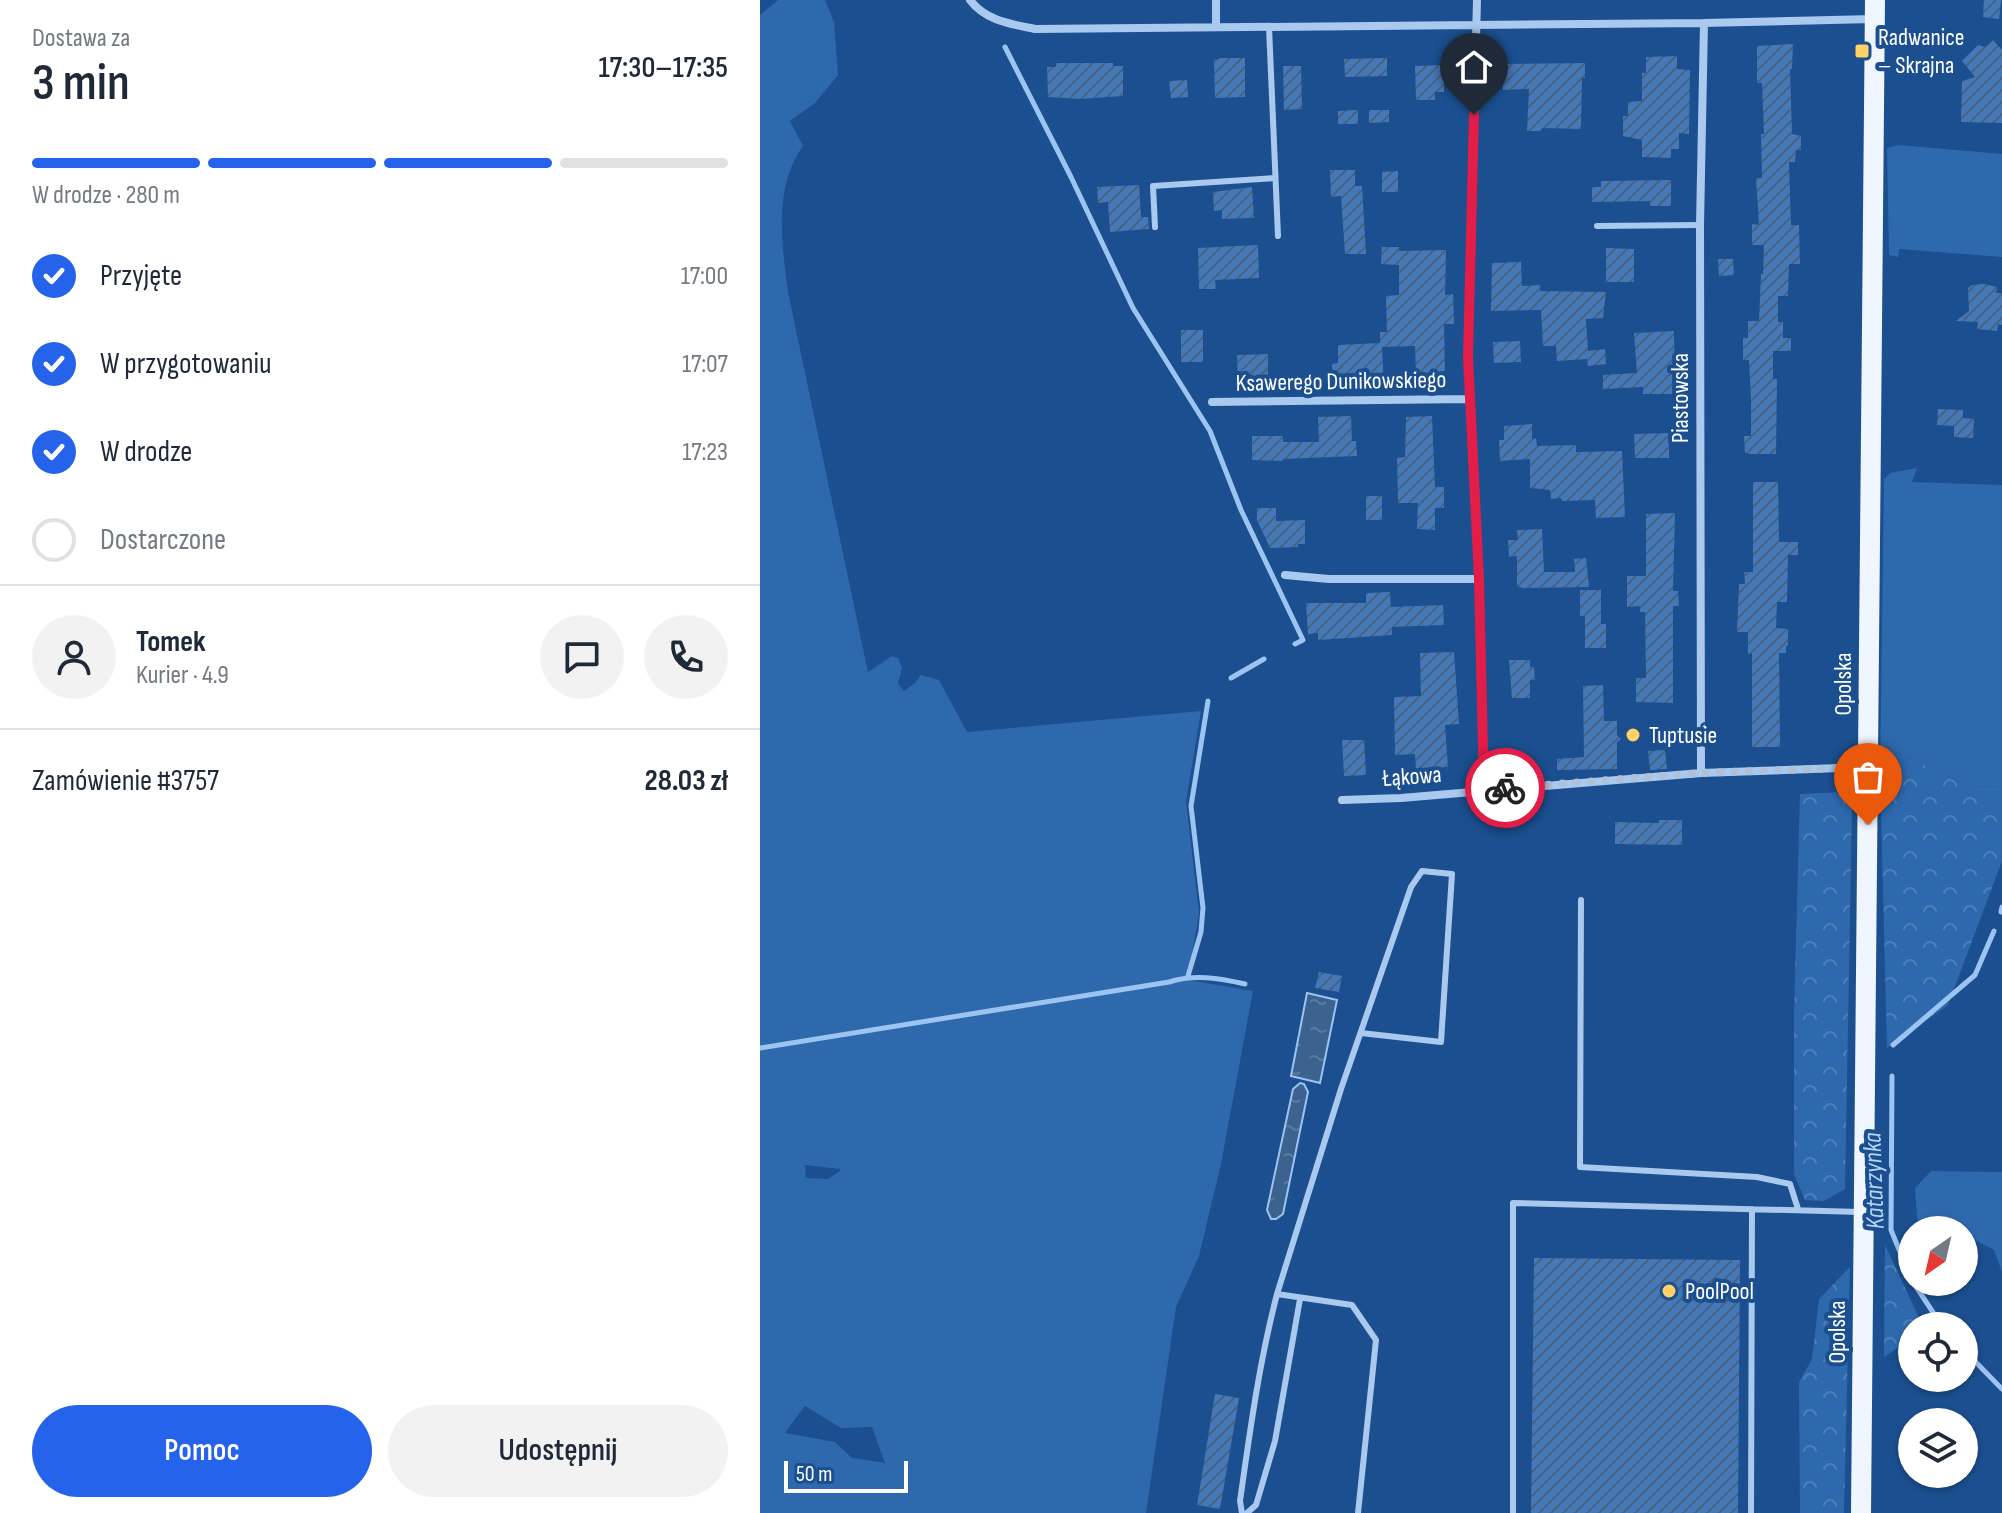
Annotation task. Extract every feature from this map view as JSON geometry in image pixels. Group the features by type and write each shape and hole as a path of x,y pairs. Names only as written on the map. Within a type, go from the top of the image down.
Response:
{"main road":[{"name":"Opolska","path":"1861,1513 1875,10"}],"street":[{"path":"970,0 976,8 995,20 1035,29 1704,23 1875,10"},
{"path":"1216,0 1216,27"},
{"path":"1477,0 1468,358 1479,579 1484,790"},
{"name":"Piastowska","path":"1701,773 1700,225 1704,23"},
{"name":"Ksawerego Dunikowskiego","path":"1212,402 1469,399"},
{"path":"1285,575 1329,579 1479,579"},
{"name":"Łąkowa","path":"1342,800 1401,798 1701,773 1868,767"}],"lane":[{"path":"1269,27 1278,236"},
{"path":"1155,227 1153,186 1275,178"},
{"path":"1597,226 1700,225"},
{"path":"1300,1299 1275,1441 1256,1505 1245,1513 1240,1501 1263,1349 1277,1294 1361,1033 1411,887 1422,871 1452,874 1441,1042 1361,1033"},
{"path":"1581,900 1580,1167 1757,1177 1790,1184 1798,1209"},
{"path":"1513,1513 1513,1203 1864,1212"},
{"path":"1751,1513 1752,1209"},
{"path":"1277,1294 1352,1305 1376,1340 1358,1513"}],"green space":[{"path":"778,0 825,0 834,22 838,75 815,103 790,121 803,146 787,180 782,236 788,292 868,672 892,656 898,658 902,668 898,684 904,691 921,675 939,680 967,732 1201,711 1186,801 1199,913 1188,980 1253,991 1221,1164 1199,1256 1176,1307 1146,1513 760,1513 760,15","holes":["805,1165 840,1169 841,1170 828,1179 806,1178","805,1406 841,1428 872,1427 885,1463 852,1458 835,1442 785,1433"]},
{"path":"1899,145 2002,154 2002,257 1899,249 1898,257 1889,255 1887,148"},
{"path":"1917,468 1912,482 2002,485 2002,787 1969,786 1897,752 1880,773 1884,479 1890,473"},
{"path":"1897,752 1969,786 2002,787 2002,861 1948,1005 1887,1048 1880,773"},
{"path":"1842,792 1852,807 1845,1189 1824,1201 1805,1200 1794,1174 1794,1015 1800,794"},
{"path":"1931,1171 2002,1172 2002,1272 1994,1250 1978,1241 1978,1216 1917,1216 1915,1188"},
{"path":"1885,1245 1898,1273 1898,1296 1909,1296 1916,1312 1898,1312 1898,1348 1884,1357"},
{"path":"1850,1267 1844,1513 1800,1513 1799,1382 1812,1359 1819,1299"}],"water":[{"path":"1307,993 1337,1000 1320,1083 1291,1076"},
{"path":"1300,1083 1308,1092 1283,1214 1271,1219 1267,1210 1293,1089"}],"building":[{"path":"1984,0 2001,0 1999,19 1983,17"},
{"path":"1993,40 2002,50 2002,123 1961,122 1962,81 1975,77 1962,61 1978,45 1985,47"},
{"path":"1793,44 1790,69 1792,134 1801,136 1801,150 1796,150 1795,162 1789,162 1790,195 1791,225 1799,225 1800,264 1789,264 1788,296 1778,296 1778,322 1783,322 1783,338 1791,338 1791,351 1773,351 1773,379 1777,379 1776,454 1751,454 1745,453 1744,436 1751,436 1751,401 1749,360 1743,360 1743,338 1748,338 1748,321 1759,321 1764,245 1752,245 1752,224 1759,225 1756,178 1762,178 1761,134 1764,134 1762,83 1757,83 1757,46"},
{"path":"1677,56 1677,69 1690,70 1689,134 1679,133 1679,149 1671,149 1671,158 1642,157 1642,140 1623,136 1623,116 1628,116 1628,102 1642,101 1642,73 1646,73 1646,57"},
{"path":"1245,58 1245,97 1215,98 1214,60"},
{"path":"1387,58 1387,76 1345,77 1344,59"},
{"path":"1056,63 1113,63 1113,66 1123,66 1123,96 1080,99 1048,97 1047,67 1056,67"},
{"path":"1585,63 1581,129 1542,128 1541,131 1527,131 1529,89 1503,90 1502,64"},
{"path":"1444,65 1444,92 1435,92 1435,100 1416,100 1415,66"},
{"path":"1283,66 1301,66 1302,109 1284,110"},
{"path":"1187,80 1188,97 1171,98 1169,81"},
{"path":"1358,110 1358,124 1338,124 1338,111"},
{"path":"1369,110 1389,110 1389,122 1369,123"},
{"path":"1330,170 1355,170 1355,186 1362,186 1366,254 1345,254 1341,196 1331,197"},
{"path":"1398,171 1398,192 1382,192 1382,172"},
{"path":"1671,180 1671,206 1650,206 1650,201 1592,202 1592,187 1601,187 1601,181"},
{"path":"1139,185 1141,217 1148,217 1149,229 1110,232 1108,202 1098,203 1097,187"},
{"path":"1252,187 1254,218 1222,219 1222,210 1214,211 1213,192"},
{"path":"1258,245 1259,278 1215,280 1216,289 1199,289 1198,248"},
{"path":"1382,247 1399,247 1399,251 1446,250 1445,295 1453,294 1454,324 1444,324 1445,371 1437,372 1437,378 1416,378 1415,346 1382,347 1384,388 1370,389 1369,379 1333,379 1332,364 1338,363 1338,345 1380,343 1380,332 1387,332 1386,296 1399,295 1399,265 1381,264"},
{"path":"1606,248 1634,249 1634,282 1606,282"},
{"path":"1718,259 1733,259 1734,275 1719,276"},
{"path":"1521,262 1522,286 1540,285 1540,291 1606,292 1603,318 1586,319 1588,351 1605,349 1606,364 1588,366 1587,359 1557,361 1556,346 1543,346 1541,310 1491,311 1492,263"},
{"path":"1984,284 1997,287 1996,293 2002,293 2002,325 1998,324 1997,331 1977,329 1978,322 1956,321 1969,311 1968,288"},
{"path":"1181,330 1203,330 1203,362 1181,362"},
{"path":"1674,331 1675,394 1643,394 1643,387 1603,389 1603,375 1637,373 1634,333"},
{"path":"1520,341 1521,362 1494,363 1493,342"},
{"path":"1268,354 1268,381 1238,381 1237,355"},
{"path":"1938,409 1963,410 1963,418 1974,419 1973,438 1954,437 1954,426 1937,425"},
{"path":"1351,416 1352,441 1356,441 1357,456 1252,460 1252,436 1283,436 1283,442 1319,442 1318,417"},
{"path":"1432,416 1435,487 1444,487 1444,508 1435,508 1435,530 1417,529 1418,503 1398,503 1397,458 1405,457 1406,417"},
{"path":"1532,424 1532,439 1536,438 1537,446 1576,445 1576,452 1622,451 1625,517 1596,518 1595,500 1551,499 1550,490 1530,488 1530,459 1500,461 1499,440 1504,440 1504,426"},
{"path":"1669,433 1669,458 1635,458 1634,434"},
{"path":"1753,482 1778,482 1779,542 1798,542 1798,555 1788,555 1787,602 1777,602 1776,628 1788,629 1786,653 1779,653 1780,747 1752,747 1752,653 1748,654 1748,632 1737,632 1739,584 1745,584 1744,572 1753,572"},
{"path":"1366,496 1382,496 1382,520 1366,520"},
{"path":"1257,508 1276,508 1276,521 1305,520 1305,544 1270,548 1257,520"},
{"path":"1675,513 1673,591 1678,591 1679,606 1673,606 1673,703 1636,702 1636,678 1646,678 1645,612 1640,612 1640,606 1627,607 1627,576 1646,576 1646,514"},
{"path":"1542,529 1544,572 1575,572 1574,559 1586,558 1589,587 1517,586 1517,556 1509,557 1508,540 1518,540 1517,530"},
{"path":"1580,590 1601,590 1601,624 1606,624 1606,648 1585,648 1585,616 1580,616"},
{"path":"1390,592 1391,607 1443,605 1444,625 1392,627 1392,635 1318,640 1318,633 1308,634 1306,603 1366,603 1366,593"},
{"path":"1454,652 1459,724 1445,725 1448,767 1416,769 1415,754 1395,755 1394,697 1421,696 1420,653"},
{"path":"1509,660 1530,660 1530,667 1534,667 1535,680 1530,680 1530,698 1512,698"},
{"path":"1603,685 1604,721 1617,721 1617,735 1621,739 1617,742 1617,769 1557,770 1557,759 1584,757 1583,686"},
{"path":"1342,740 1364,740 1366,775 1344,776"},
{"path":"1665,750 1667,769 1650,770 1648,751"},
{"path":"1659,820 1682,820 1682,845 1615,844 1615,822 1659,823"},
{"path":"1319,972 1342,976 1339,992 1315,988"},
{"path":"1534,1258 1740,1260 1738,1513 1531,1513"},
{"path":"1215,1394 1239,1398 1220,1509 1197,1505"}],"waterway":[{"path":"1005,47 1133,308 1210,431 1241,510 1303,640 1295,644"},
{"path":"1231,678 1264,659"},
{"path":"1188,976 1201,932 1203,908 1191,806 1208,701"},
{"name":"Katarzynka","path":"2001,912 2002,907"},
{"name":"Katarzynka","path":"1893,1045 1975,975 1994,931"},
{"path":"760,1048 1188,978 1245,984"},
{"name":"Katarzynka","path":"1892,1076 1891,1230 1898,1247"},
{"name":"Katarzynka","path":"1922,1296 1933,1312"},
{"name":"Katarzynka","path":"1978,1364 2002,1389"}],"way so far":[{"path":"1505,788 1701,773 1868,767 1868,825"}],"place":[{"name":"Radwanice – Skrajna","path":"1862,51"},
{"name":"Tuptusie","path":"1633,735"},
{"name":"PoolPool","path":"1669,1291"}],"route":[{"path":"1474,115 1468,358 1479,579 1484,790 1505,788"}]}
